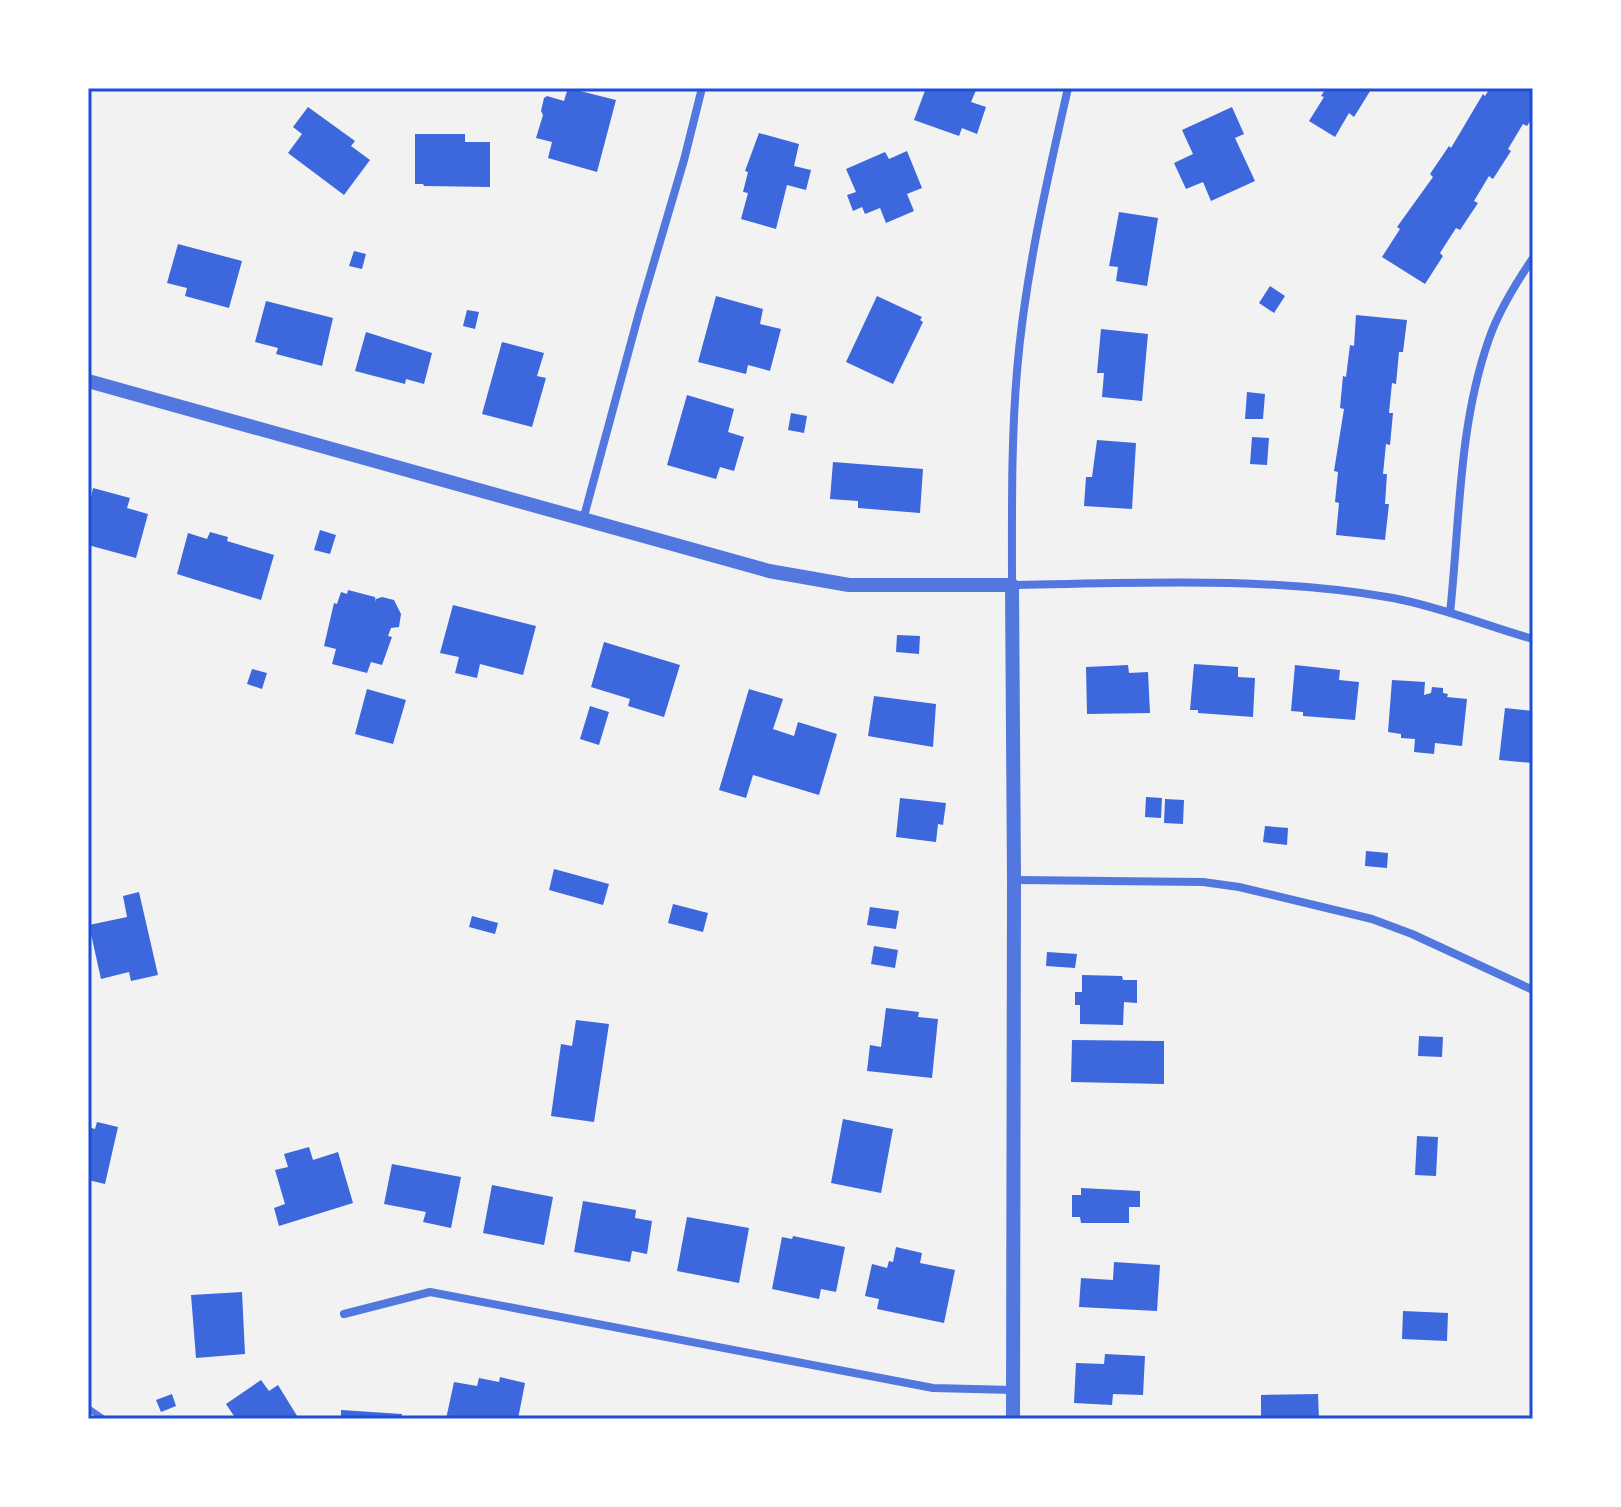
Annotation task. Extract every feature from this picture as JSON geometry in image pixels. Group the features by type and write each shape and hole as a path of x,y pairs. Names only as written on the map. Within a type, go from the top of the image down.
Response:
{"street":[{"path":"583,520 702,88"},
{"path":"1013,1419 1013,425 1017,370 1035,245 1068,88"},
{"path":"1450,613 1462,463 1477,378 1489,337 1505,303 1533,258"},
{"path":"88,381 715,558 823,581 849,585 1270,585 1396,599 1533,639"},
{"path":"1014,880 1203,882 1298,899 1385,924 1533,990"},
{"path":"344,1314 430,1292 933,1388 1013,1390"}],"lane":[{"path":"88,1408 104,1419"}],"building":[{"path":"568,88 616,100 597,172 548,158 552,142 536,138 544,98 547,96 564,101"},
{"path":"926,88 977,88 971,102 986,107 977,134 962,128 959,136 914,120"},
{"path":"1326,88 1372,88 1354,117 1349,113 1335,137 1309,121"},
{"path":"1490,88 1533,88 1533,117 1527,126 1523,124 1493,179 1489,176 1474,201 1478,203 1460,230 1456,228 1425,284 1382,257 1400,229 1397,227 1433,177 1430,174"},
{"path":"308,107 355,141 351,146 370,160 344,195 288,153 302,134 293,127"},
{"path":"1232,107 1244,134 1235,138 1255,181 1211,201 1203,182 1186,189 1174,163 1193,154 1182,130"},
{"path":"759,133 799,144 794,166 811,170 806,190 787,185 776,229 741,219 748,193 743,192 748,172 745,171"},
{"path":"415,134 465,134 465,142 490,142 490,187 415,184"},
{"path":"907,151 922,188 907,194 914,211 886,223 880,208 865,214 862,207 853,211 847,195 856,192 846,169 885,152 889,159"},
{"path":"1119,212 1158,218 1147,286 1116,281 1118,267 1109,266"},
{"path":"178,244 242,261 229,308 185,296 187,288 167,283"},
{"path":"354,251 366,254 362,269 349,266"},
{"path":"1270,286 1285,296 1274,313 1259,303"},
{"path":"716,296 763,309 760,324 781,329 770,371 748,365 746,374 698,362"},
{"path":"877,296 922,317 920,320 923,322 893,384 846,362"},
{"path":"266,301 333,318 322,366 276,354 278,348 255,342"},
{"path":"467,310 479,312 475,329 463,326"},
{"path":"1356,315 1407,320 1403,352 1399,352 1396,384 1392,383 1389,413 1393,413 1390,445 1386,444 1383,474 1387,474 1385,504 1389,504 1385,540 1336,535 1339,503 1335,502 1338,472 1334,471 1344,409 1340,408 1343,376 1346,377 1350,345 1354,346"},
{"path":"1101,329 1148,334 1142,401 1102,397 1104,373 1097,373"},
{"path":"366,332 432,353 424,384 406,379 405,384 355,371"},
{"path":"502,342 544,353 537,376 546,378 532,427 482,414"},
{"path":"1247,392 1265,394 1263,419 1245,419"},
{"path":"687,395 734,409 728,432 744,437 734,471 720,467 716,479 667,465"},
{"path":"791,413 807,416 804,433 788,430"},
{"path":"1252,437 1269,438 1267,465 1250,464"},
{"path":"1097,440 1136,443 1132,509 1084,506 1086,477 1092,477"},
{"path":"833,462 923,469 920,513 858,508 858,501 830,499"},
{"path":"93,488 130,498 127,508 148,514 136,558 88,545 88,496 91,497"},
{"path":"320,530 336,535 330,554 314,550"},
{"path":"210,532 228,537 227,541 274,555 261,600 177,574 188,533 207,539"},
{"path":"348,590 375,597 376,602 382,597 394,600 401,614 399,627 391,628 388,636 392,637 382,665 371,662 367,673 332,664 336,649 324,646 334,603 337,604 341,592 347,594"},
{"path":"453,605 536,626 523,675 480,664 477,678 455,673 459,657 440,653"},
{"path":"897,635 920,636 919,654 896,652"},
{"path":"604,642 680,665 664,717 628,706 630,699 591,687"},
{"path":"1194,664 1238,667 1238,677 1255,678 1253,717 1190,710"},
{"path":"1128,665 1129,673 1148,672 1150,713 1087,714 1086,667"},
{"path":"1295,665 1340,670 1339,680 1359,682 1355,720 1303,716 1303,712 1291,711"},
{"path":"252,669 267,673 262,689 247,684"},
{"path":"1392,680 1425,682 1424,695 1431,693 1432,687 1443,688 1447,697 1467,699 1462,746 1435,743 1434,754 1414,752 1415,739 1401,738 1401,734 1388,732"},
{"path":"367,689 406,700 393,744 355,734"},
{"path":"749,689 783,699 773,729 794,736 798,722 837,734 819,795 753,775 746,798 719,790"},
{"path":"874,696 936,704 933,747 868,736"},
{"path":"590,706 609,712 599,745 580,739"},
{"path":"1505,708 1533,711 1533,763 1499,760"},
{"path":"1146,797 1162,798 1161,818 1145,817"},
{"path":"900,798 946,803 943,825 938,824 936,842 896,837"},
{"path":"1165,799 1184,800 1183,824 1164,823"},
{"path":"1265,826 1288,828 1287,845 1263,842"},
{"path":"1366,851 1388,853 1387,868 1365,866"},
{"path":"554,869 609,884 603,905 549,890"},
{"path":"139,892 158,975 131,981 129,972 101,979 89,925 127,917 123,896"},
{"path":"673,904 708,913 703,932 668,923"},
{"path":"870,907 899,911 896,929 867,925"},
{"path":"472,916 498,923 495,934 469,927"},
{"path":"874,946 898,950 895,968 871,964"},
{"path":"1047,952 1077,954 1075,968 1046,966"},
{"path":"1082,975 1122,976 1123,980 1137,980 1137,1003 1124,1002 1123,1025 1080,1024 1080,1005 1075,1005 1075,992 1082,992"},
{"path":"886,1008 919,1012 918,1017 938,1019 932,1078 867,1071 870,1045 881,1047"},
{"path":"576,1020 609,1024 594,1122 551,1116 561,1044 572,1046"},
{"path":"1419,1036 1443,1037 1442,1057 1418,1056"},
{"path":"1072,1040 1164,1041 1164,1084 1071,1082"},
{"path":"843,1119 893,1129 881,1193 831,1183"},
{"path":"97,1122 118,1127 105,1184 88,1180 88,1127 95,1129"},
{"path":"1417,1136 1438,1137 1436,1176 1415,1175"},
{"path":"309,1147 313,1160 338,1152 353,1203 279,1226 274,1208 285,1204 275,1170 288,1167 284,1154"},
{"path":"392,1164 461,1177 451,1228 423,1222 426,1212 384,1204"},
{"path":"492,1185 553,1197 544,1245 483,1233"},
{"path":"1081,1188 1140,1191 1140,1207 1129,1207 1129,1223 1081,1223 1080,1217 1072,1217 1072,1195 1081,1195"},
{"path":"583,1201 636,1210 635,1218 652,1221 647,1254 632,1251 630,1262 574,1252"},
{"path":"687,1217 749,1228 739,1283 677,1271"},
{"path":"793,1236 845,1247 836,1292 821,1289 819,1299 772,1289 782,1237 792,1239"},
{"path":"896,1247 922,1253 920,1263 955,1270 944,1323 877,1309 879,1299 865,1296 872,1264 887,1268 889,1261 893,1262"},
{"path":"1114,1262 1160,1265 1157,1311 1079,1307 1081,1278 1113,1280"},
{"path":"242,1292 245,1354 196,1358 191,1295"},
{"path":"1403,1311 1448,1313 1447,1341 1402,1339"},
{"path":"1105,1354 1145,1356 1143,1395 1113,1394 1112,1405 1074,1403 1076,1363 1104,1364"},
{"path":"500,1377 525,1383 518,1419 446,1419 454,1382 477,1386 479,1378 499,1382"},
{"path":"261,1380 269,1391 278,1385 299,1419 236,1419 226,1404"},
{"path":"172,1394 176,1406 161,1412 156,1400"},
{"path":"1318,1394 1319,1419 1261,1419 1261,1395"},
{"path":"341,1410 402,1414 401,1419 341,1419"}]}
